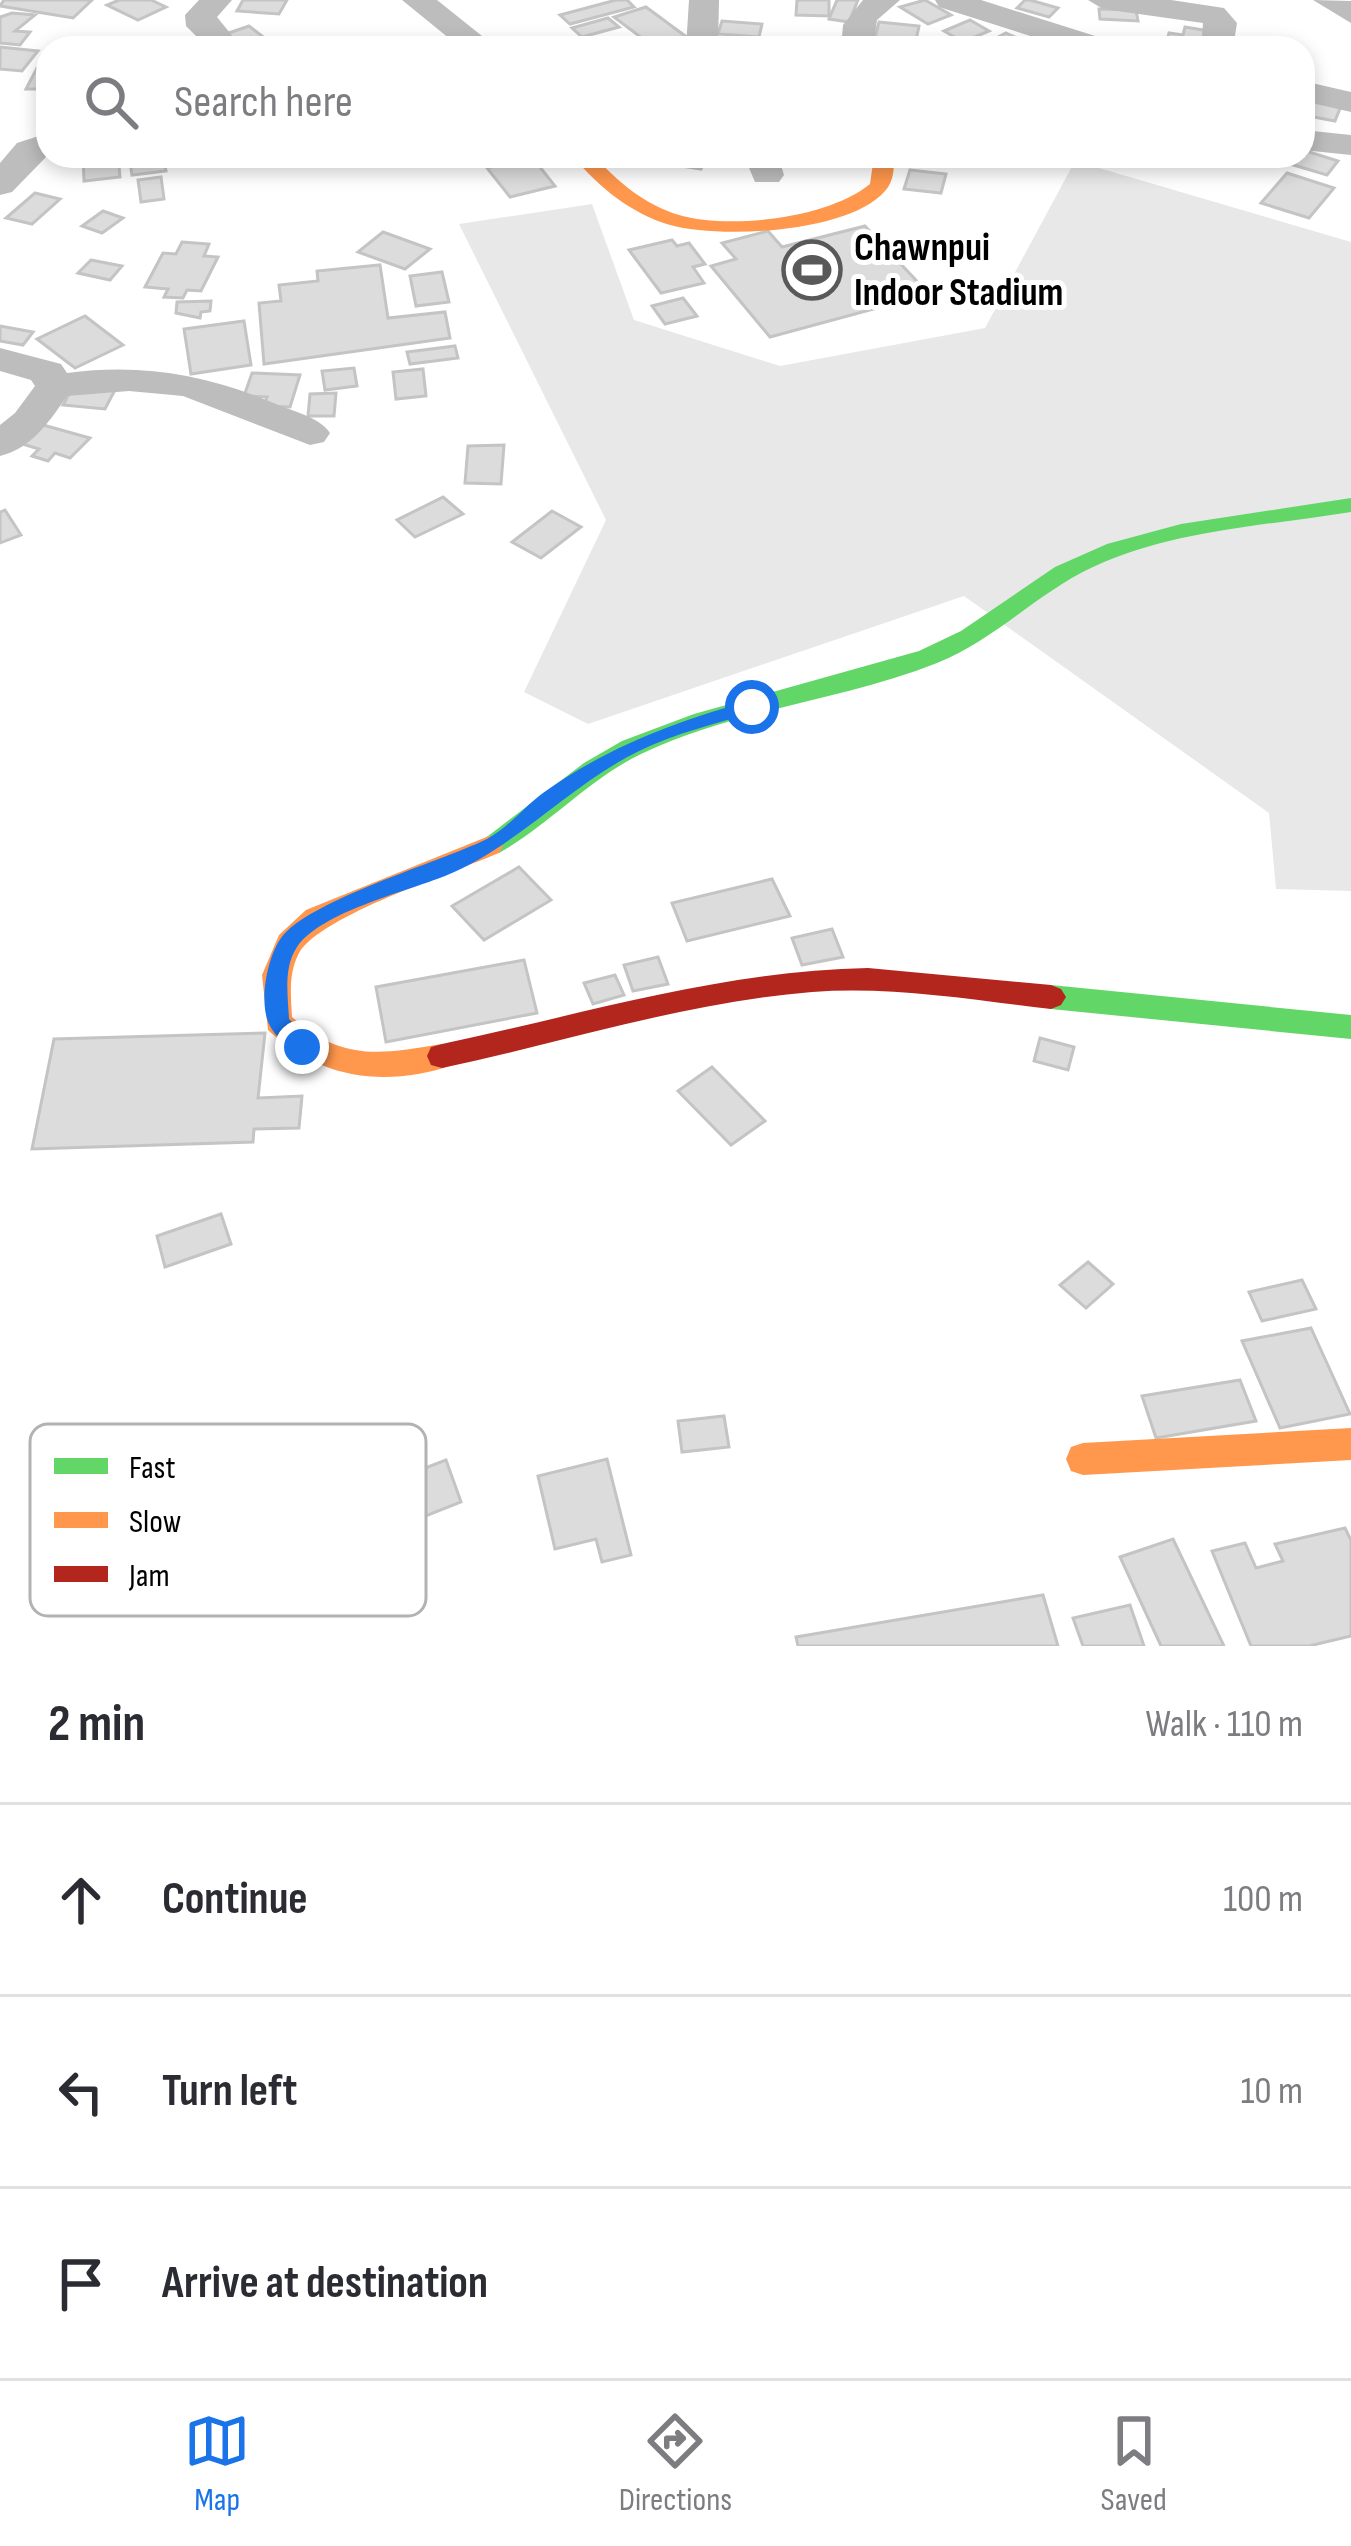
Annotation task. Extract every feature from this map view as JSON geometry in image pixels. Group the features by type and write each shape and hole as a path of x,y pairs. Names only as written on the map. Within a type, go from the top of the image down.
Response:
{"street":[{"path":"213,36 202,26 202,15 217,0"},
{"path":"417,0 465,36"},
{"path":"702,36 704,0"},
{"path":"855,36 864,15 885,0"},
{"path":"950,0 1062,36"},
{"path":"1103,0 1213,15 1221,23 1219,36"},
{"path":"1328,0 1351,14"},
{"path":"1315,94 1351,102"},
{"path":"1315,141 1351,145"},
{"path":"0,185 36,147"},
{"path":"592,168 604,185 634,206 717,230 748,228 873,193 884,168"},
{"path":"0,358 46,372 54,386"},
{"path":"0,444 29,422 54,386 129,376 220,393 310,433"},
{"path":"1351,506 1132,542 1079,564 982,632 928,656 672,730 628,748 548,800 501,840 443,869 316,918 289,943 277,976 278,1022 302,1047 333,1062 386,1064 790,981 867,979 1351,1027"},
{"path":"1083,1459 1351,1444"}],"shaded area":[{"path":"1071,168 1099,168 1351,242 1351,891 1276,889 1269,813 964,596 588,724 524,692 606,520 459,224 592,204 634,320 780,366 985,328"}],"building":[{"path":"4,0 92,0 73,18 0,6"},
{"path":"119,0 151,0 166,7 138,20 107,5"},
{"path":"243,0 287,0 279,14 237,11"},
{"path":"627,0 634,7 570,24 560,15"},
{"path":"797,0 829,0 829,16 796,15"},
{"path":"837,0 858,0 849,22 829,19"},
{"path":"925,0 951,15 928,24 900,7"},
{"path":"1025,0 1058,8 1049,17 1017,8"},
{"path":"646,7 685,36 639,36 614,17"},
{"path":"1099,9 1136,10 1138,21 1100,19"},
{"path":"35,15 15,31 30,32 20,45 0,43 0,17"},
{"path":"608,18 619,27 586,36 572,28"},
{"path":"970,20 989,31 953,36 944,31"},
{"path":"722,21 762,24 759,36 718,34"},
{"path":"879,22 919,26 917,36 875,36"},
{"path":"249,26 262,36 224,36"},
{"path":"1185,27 1209,31 1208,36 1168,36 1183,35"},
{"path":"0,47 36,51 22,71 0,69"},
{"path":"36,70 36,89 26,89"},
{"path":"1315,101 1341,106 1335,121 1315,117"},
{"path":"1315,154 1338,161 1327,175 1303,168 1315,168"},
{"path":"83,168 119,168 120,177 84,181"},
{"path":"131,168 166,171 132,175"},
{"path":"487,168 541,168 555,186 510,197"},
{"path":"910,170 946,174 941,193 904,189"},
{"path":"1287,173 1334,188 1309,218 1261,203"},
{"path":"161,177 164,199 141,202 138,180"},
{"path":"35,193 60,199 32,224 6,218"},
{"path":"103,211 123,218 102,233 82,226"},
{"name":"Chawnpui Indoor Stadium","path":"865,226 929,294 770,337 711,266 736,259 722,243 768,231 782,247"},
{"path":"383,232 430,249 405,269 358,252"},
{"path":"672,240 677,246 689,243 705,264 693,267 704,283 661,293 629,250"},
{"path":"182,242 209,244 204,256 218,257 201,291 187,290 183,298 164,297 168,289 145,287 163,253 176,254"},
{"path":"91,260 122,266 110,280 78,273"},
{"path":"380,265 388,318 445,312 450,338 264,364 259,303 281,301 279,285 318,281 317,271"},
{"path":"442,272 449,302 416,306 410,276"},
{"path":"683,298 697,316 665,324 652,306"},
{"path":"211,301 210,311 201,312 200,318 176,313 177,302"},
{"path":"85,316 123,345 75,368 37,339"},
{"path":"244,321 251,365 191,374 184,329"},
{"path":"0,326 33,332 23,345 0,341"},
{"path":"455,346 458,358 410,364 407,352"},
{"path":"354,368 357,386 325,390 322,371"},
{"path":"423,369 426,396 396,399 393,372"},
{"path":"252,373 300,375 290,407 264,406 267,397 244,396"},
{"path":"74,384 116,388 105,409 63,405"},
{"path":"336,393 334,416 308,416 310,394"},
{"path":"36,423 90,438 70,458 55,453 48,461 32,456 39,449 16,442"},
{"path":"504,445 501,484 465,483 468,446"},
{"path":"443,497 463,514 415,537 397,520"},
{"path":"5,510 21,535 0,543 0,512"},
{"path":"552,511 581,527 541,558 512,542"},
{"path":"519,867 551,900 484,940 452,906"},
{"path":"772,879 790,916 687,941 672,903"},
{"path":"832,929 843,957 802,965 792,938"},
{"path":"658,957 668,984 633,991 624,965"},
{"path":"524,960 537,1013 386,1042 376,987"},
{"path":"615,975 624,995 593,1004 584,983"},
{"path":"265,1033 258,1098 302,1096 299,1128 254,1129 253,1142 32,1149 54,1039"},
{"path":"1040,1038 1074,1047 1068,1070 1034,1061"},
{"path":"712,1067 765,1121 731,1145 678,1091"},
{"path":"221,1214 231,1244 165,1267 157,1236"},
{"path":"1088,1262 1113,1284 1086,1308 1060,1285"},
{"path":"1302,1280 1316,1309 1262,1321 1249,1292"},
{"path":"1311,1328 1350,1414 1280,1428 1242,1341"},
{"path":"1240,1380 1256,1421 1156,1438 1142,1396"},
{"path":"724,1416 729,1447 682,1452 678,1421"},
{"path":"607,1459 631,1555 602,1562 596,1539 555,1549 538,1476"},
{"path":"446,1460 461,1502 426,1516 426,1468"},
{"path":"1345,1528 1351,1540 1351,1636 1309,1646 1251,1646 1212,1551 1245,1543 1256,1568 1283,1561 1275,1544"},
{"path":"1173,1539 1224,1646 1161,1646 1120,1557"},
{"path":"1043,1595 1058,1646 798,1646 796,1637"},
{"path":"1130,1605 1144,1646 1083,1646 1073,1618"}],"traffic: fast":[{"path":"489,846 631,748 703,720 928,657 969,637 1064,573 1115,549 1181,531 1351,505"},
{"path":"1051,997 1351,1027"}],"traffic: slow":[{"path":"595,168 647,209 674,220 718,225 778,222 835,211 874,191 883,168"},
{"path":"442,1056 373,1065 316,1052 278,1022 276,975 289,943 316,918 489,846"},
{"path":"1083,1459 1351,1444"}],"traffic: jam":[{"path":"442,1056 654,1006 815,980 891,980 1051,997"}],"place":[{"name":"Chawnpui Indoor Stadium","path":"812,270"}],"route":[{"path":"302,1047 278,1022 277,976 289,943 316,918 443,869 501,840 584,773 628,748 752,707"}]}
